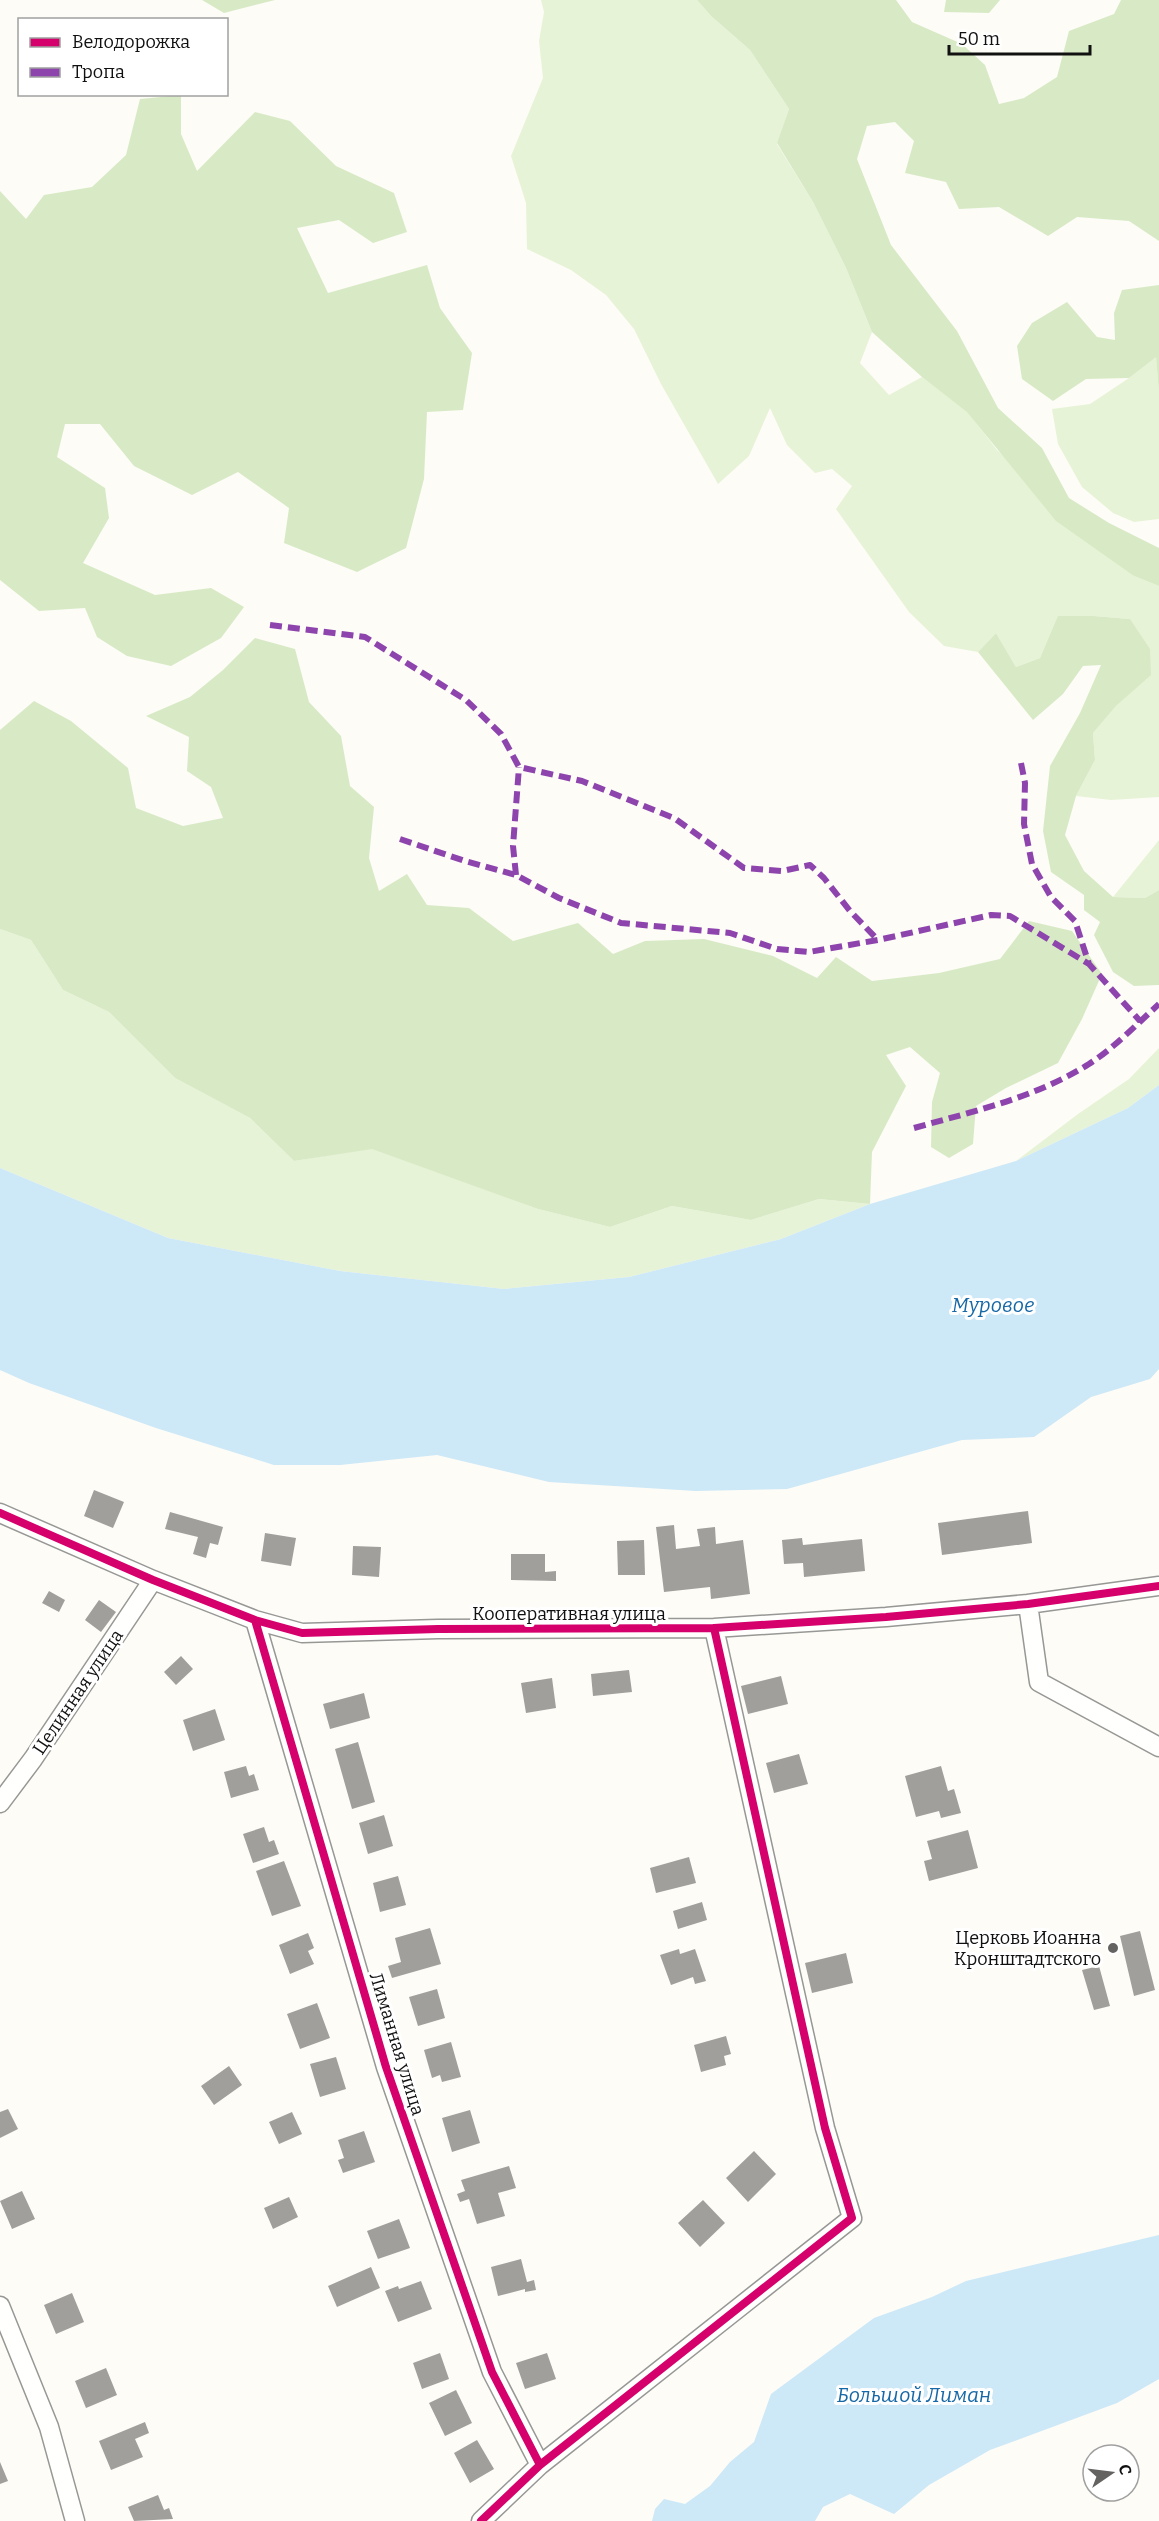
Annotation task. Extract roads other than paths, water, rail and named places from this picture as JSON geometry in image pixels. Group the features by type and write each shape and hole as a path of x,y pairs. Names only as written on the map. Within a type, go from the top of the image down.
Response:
{"street":[{"name":"Кооперативная улица","path":"0,1514 153,1580 255,1620 302,1633 438,1629 714,1628 886,1617 1028,1604 1159,1586"},
{"name":"Целинная улица","path":"0,1803 33,1759 153,1580"},
{"path":"1028,1604 1039,1682 1159,1747"},
{"name":"Лиманная улица","path":"255,1620 386,2067 492,2372 540,2465"},
{"path":"481,2521 540,2465 852,2217 825,2128 714,1628"},
{"path":"0,2306 49,2427 75,2521"}],"water":[{"name":"Муровое","path":"1159,1085 1159,1369 1150,1379 1091,1397 1034,1437 962,1440 787,1489 696,1491 549,1482 437,1455 340,1465 274,1465 156,1428 29,1383 0,1370 0,1168 168,1238 340,1271 504,1289 629,1277 781,1239 870,1204 1016,1161 1128,1108"},
{"name":"Большой Лиман","path":"1159,2235 1159,2379 1117,2403 990,2450 929,2485 894,2514 850,2494 823,2507 815,2521 652,2521 655,2509 664,2499 685,2504 710,2486 730,2462 754,2442 771,2394 874,2318 932,2297 966,2281"}],"place":[{"name":"Церковь Иоанна Кронштадтского","path":"1113,1948"}]}
